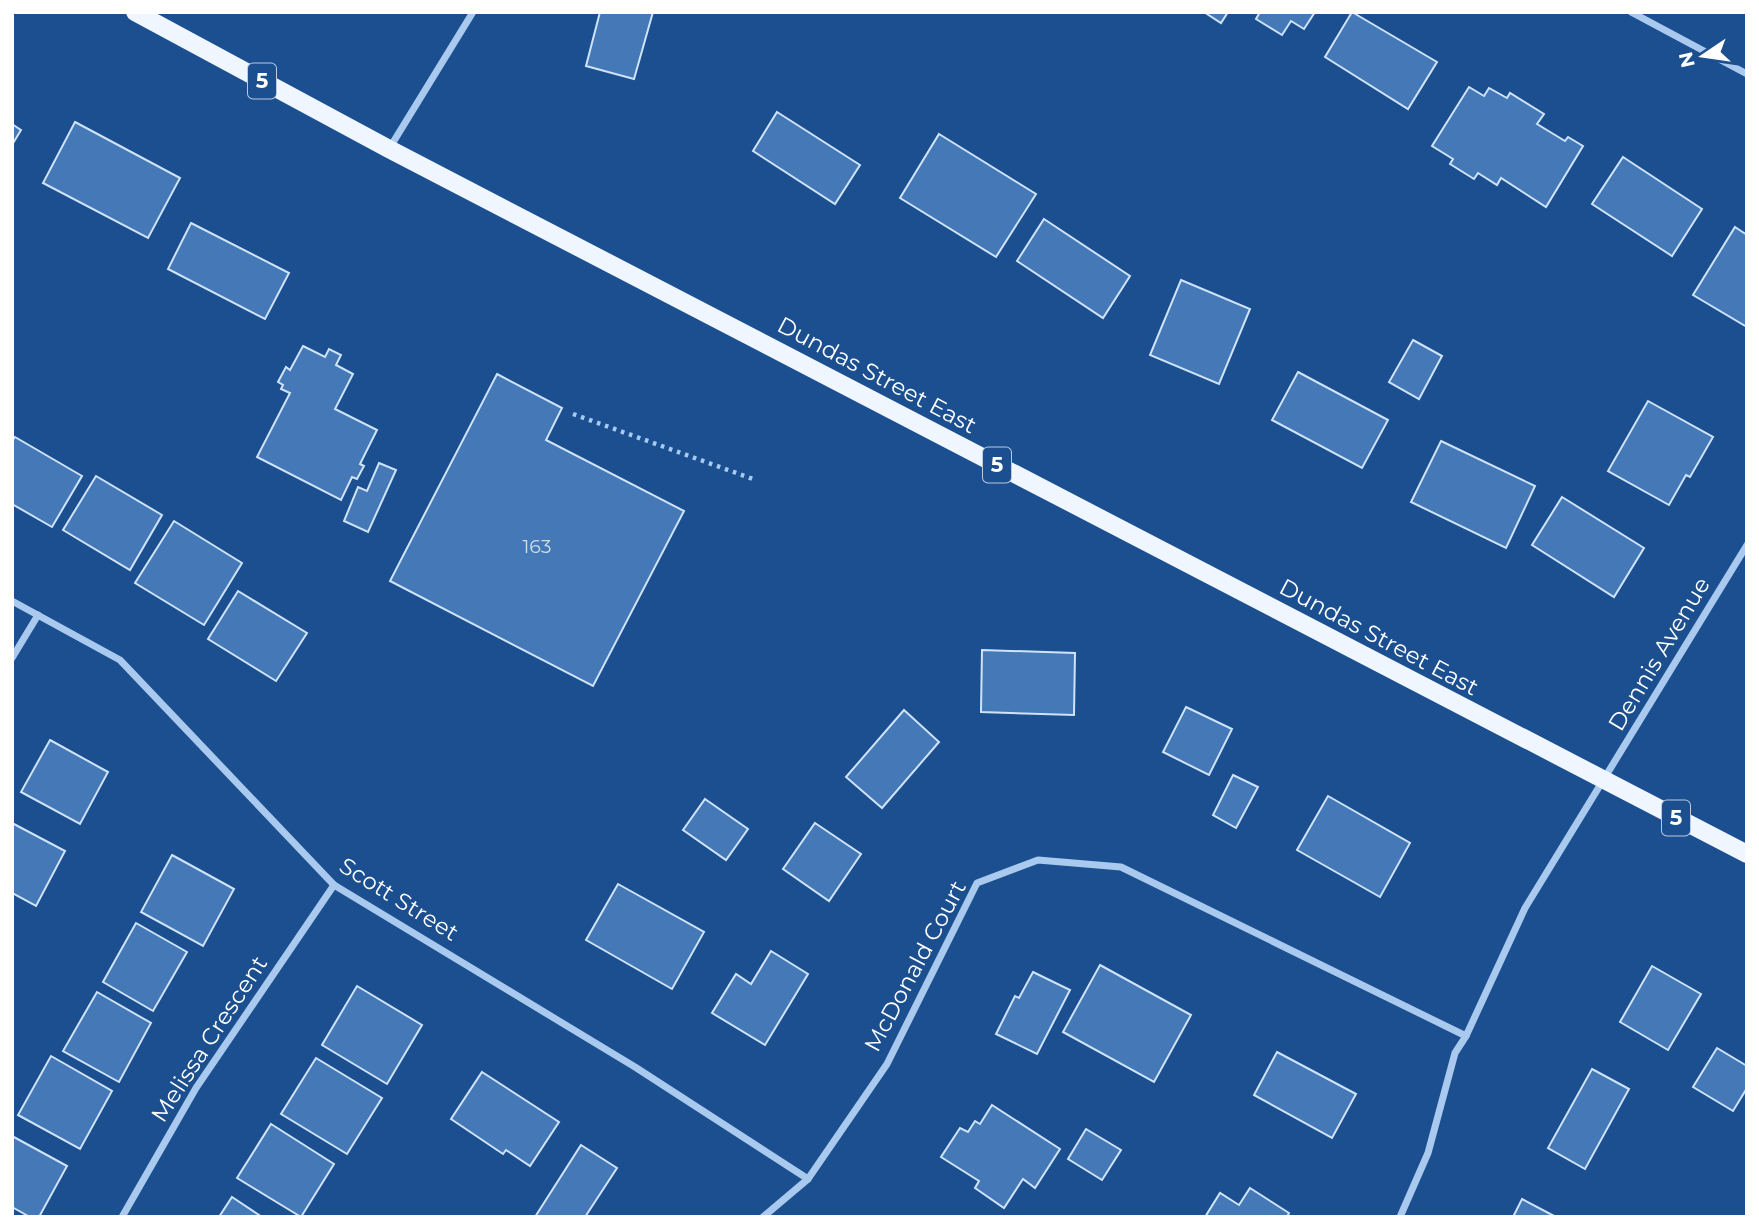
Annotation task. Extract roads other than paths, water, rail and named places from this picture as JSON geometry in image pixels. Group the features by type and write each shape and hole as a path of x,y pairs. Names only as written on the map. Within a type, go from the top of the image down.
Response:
{"main road":[{"name":"Dundas Street East","path":"135,12 390,149 1747,854"}],"street":[{"path":"390,149 473,12"},
{"path":"1631,12 1747,74"},
{"name":"Dennis Avenue","path":"1605,782 1747,545"},
{"name":"Scott Street","path":"12,601 120,660 334,885 623,1060 808,1179"},
{"path":"12,658 38,615"},
{"path":"1400,1217 1428,1153 1455,1053 1466,1037 1525,908 1605,782"},
{"name":"McDonald Court","path":"763,1217 808,1179 887,1064 977,883 1038,860 1121,867 1466,1037"},
{"name":"Melissa Crescent","path":"122,1217 196,1088 334,885"}]}
